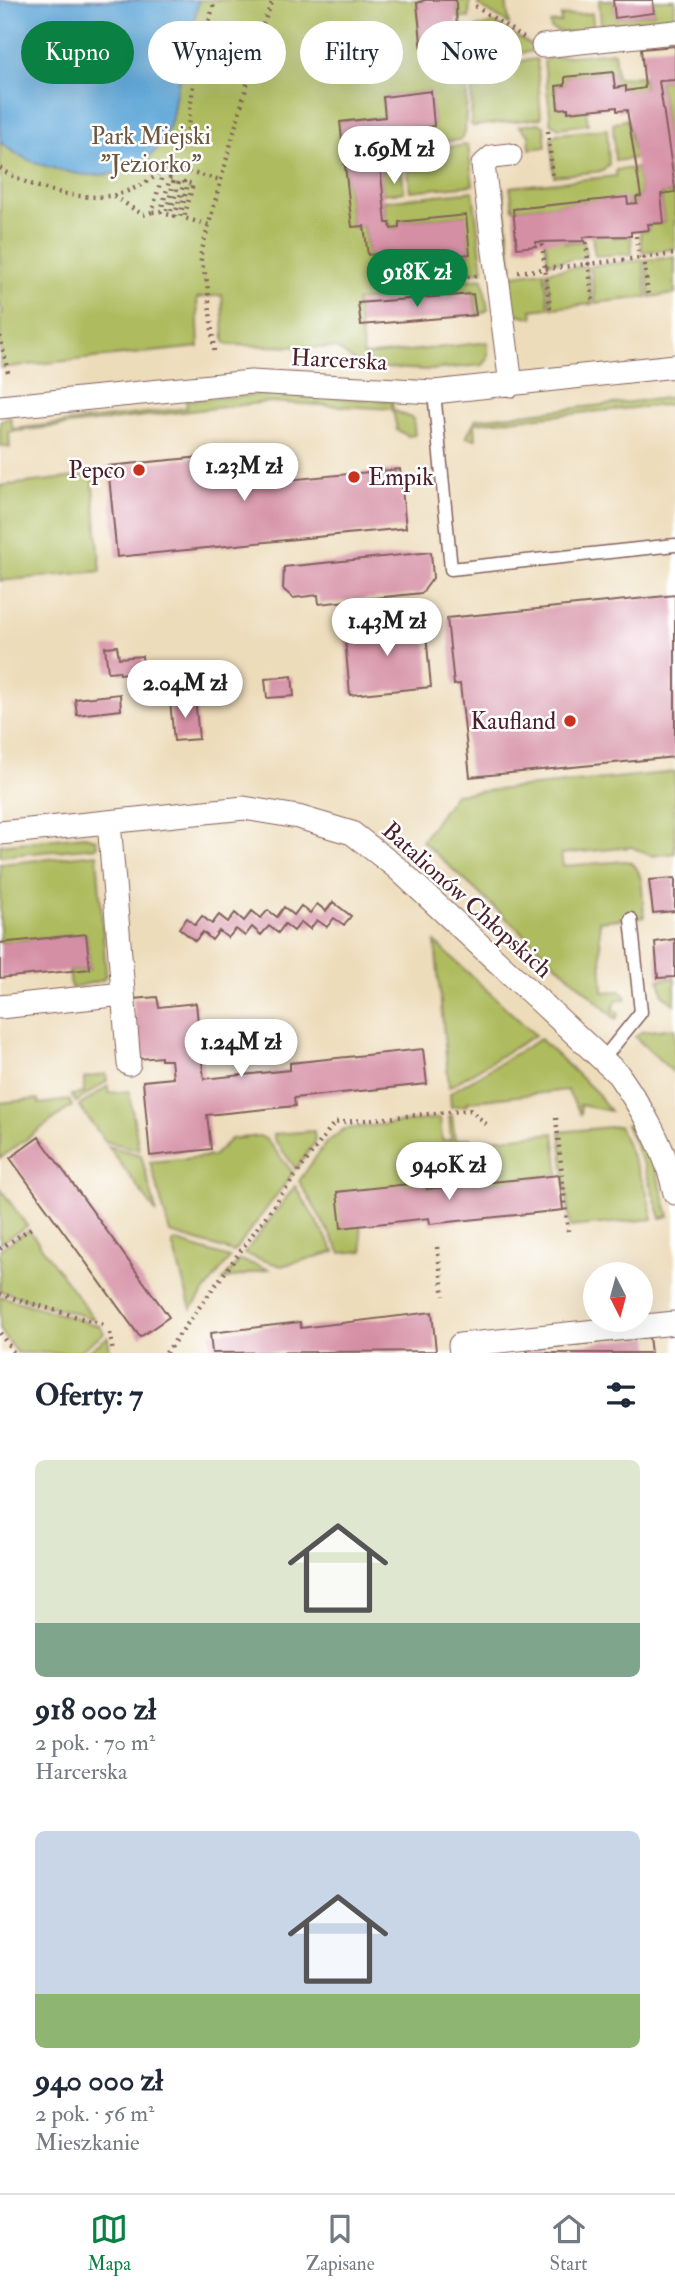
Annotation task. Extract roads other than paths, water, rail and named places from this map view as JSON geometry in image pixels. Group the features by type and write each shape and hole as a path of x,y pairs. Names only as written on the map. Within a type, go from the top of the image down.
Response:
{"street":[{"path":"536,43 675,32"},
{"path":"510,155 492,157 483,165 511,385"},
{"name":"Harcerska","path":"0,407 251,382 434,392 675,366"},
{"name":"Batalionów Chłopskich","path":"0,833 244,808 298,817 352,833 397,868 603,1059 643,1110 671,1171 675,1193"},
{"path":"109,822 129,1064"},
{"path":"0,1007 123,994"},
{"path":"461,1353 460,1345 675,1323"}],"lane":[{"path":"434,392 451,569 675,545"},
{"path":"603,1059 641,1012 631,919"}],"water":[{"path":"0,0 199,0 194,21 148,21 148,84 178,84 171,121 165,136 146,159 119,172 88,175 34,162 0,142"}],"place":[{"name":"Pepco","path":"139,470"},
{"name":"Empik","path":"354,477"},
{"name":"Kaufland","path":"570,721"}],"park label":[{"name":"Park Miejski \"Jeziorko\"","path":"151,150"}]}
